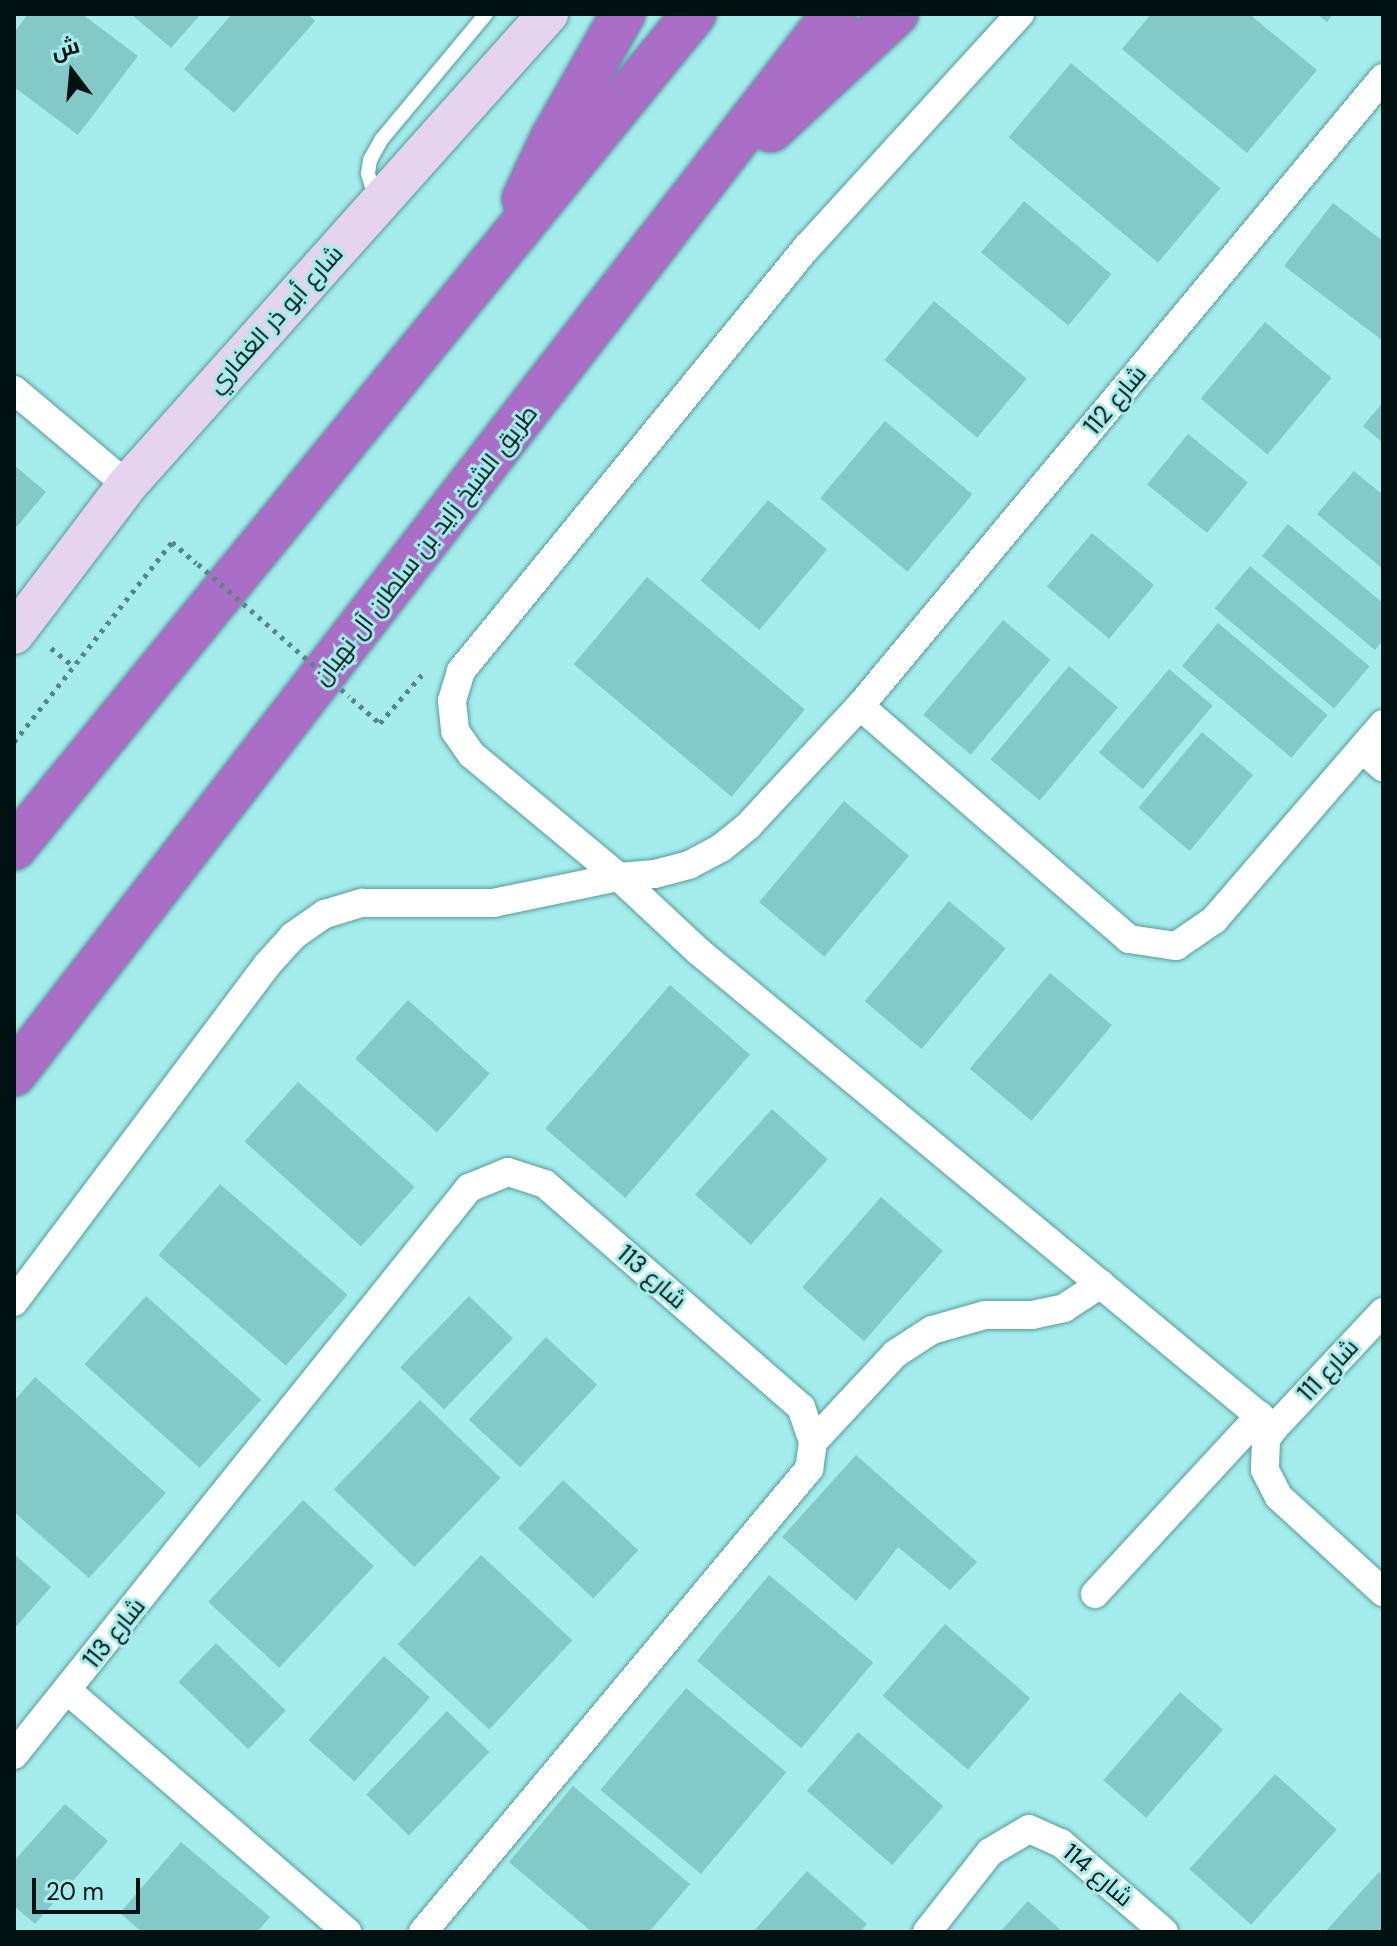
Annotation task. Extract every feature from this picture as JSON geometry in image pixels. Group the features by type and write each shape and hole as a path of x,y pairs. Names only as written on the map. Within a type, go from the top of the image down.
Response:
{"highway":[{"path":"491,267 552,139 623,14"},
{"path":"14,848 491,267 694,14"},
{"name":"طريق الشيخ زايد بن سلطان آل نهيان","path":"14,1074 834,14"},
{"path":"684,211 896,14"}],"street":[{"name":"شارع أبو ذر الغفاري","path":"14,634 127,485 548,14"},
{"path":"1020,14 807,247 461,671 452,701 455,731 472,755 619,877 698,951 1267,1422 1265,1470 1279,1497 1383,1592"},
{"name":"شارع 112","path":"14,1302 293,936 325,914 362,903 493,903 619,877 655,874 689,865 721,848 749,825 860,706 1379,92"},
{"path":"14,390 127,485"},
{"path":"860,706 1129,939 1176,946 1214,920 1372,758 1383,724"},
{"name":"شارع 113","path":"14,1755 469,1188 508,1172 545,1184 801,1407 813,1442"},
{"path":"423,1932 809,1469 813,1442 895,1354 932,1330 985,1315 1032,1315 1064,1308 1101,1284"},
{"name":"شارع 111","path":"1095,1594 1267,1422 1383,1312"},
{"name":"شارع 113","path":"68,1691 347,1932"},
{"name":"شارع 114","path":"927,1932 990,1852 1029,1829 1061,1843 1164,1932"}],"lane":[{"path":"378,205 368,173 370,160 381,140 486,14"}],"path":[{"path":"14,742 172,542 380,723"}],"building":[{"path":"28,14 82,14 138,56 78,135 14,87 14,33"},
{"path":"131,14 201,14 171,48"},
{"path":"232,14 308,14 315,21 234,113 184,69"},
{"path":"1151,14 1249,14 1317,70 1247,153 1122,49"},
{"path":"1317,14 1333,14 1327,22"},
{"path":"1071,63 1220,188 1158,263 1009,137"},
{"path":"1024,201 1111,274 1068,326 981,252"},
{"path":"1333,203 1383,241 1383,341 1284,266"},
{"path":"934,301 1027,379 977,438 885,360"},
{"path":"1265,322 1332,378 1267,455 1201,399"},
{"path":"1383,402 1383,443 1363,426"},
{"path":"885,421 972,494 907,572 820,498"},
{"path":"1188,434 1248,482 1207,533 1147,485"},
{"path":"14,465 46,492 14,530"},
{"path":"1354,471 1383,495 1383,569 1317,514"},
{"path":"768,500 827,549 759,630 701,580"},
{"path":"1288,524 1383,603 1383,640 1375,650 1262,556"},
{"path":"1092,533 1154,585 1109,639 1047,587"},
{"path":"1250,566 1370,666 1334,708 1215,608"},
{"path":"647,577 805,709 732,797 574,664"},
{"path":"1003,620 1050,660 971,755 923,715"},
{"path":"1218,623 1328,715 1292,758 1182,666"},
{"path":"1069,666 1118,707 1040,801 991,759"},
{"path":"1169,669 1213,706 1143,789 1099,752"},
{"path":"1202,732 1253,775 1190,851 1138,808"},
{"path":"844,801 909,856 824,957 759,902"},
{"path":"949,901 1006,949 921,1049 865,1001"},
{"path":"1050,973 1112,1025 1032,1121 970,1069"},
{"path":"670,985 750,1055 625,1198 545,1128"},
{"path":"408,1000 490,1074 437,1132 355,1059"},
{"path":"298,1082 415,1187 361,1247 244,1141"},
{"path":"772,1109 828,1159 751,1245 695,1194"},
{"path":"220,1184 348,1295 286,1366 158,1255"},
{"path":"881,1197 943,1251 864,1341 802,1288"},
{"path":"146,1296 261,1400 200,1468 84,1364"},
{"path":"469,1296 513,1338 444,1410 400,1367"},
{"path":"546,1337 597,1385 520,1467 469,1420"},
{"path":"35,1377 166,1493 89,1578 14,1512 14,1401"},
{"path":"420,1400 501,1478 414,1567 334,1489"},
{"path":"856,1455 977,1562 950,1590 898,1547 856,1601 782,1537"},
{"path":"563,1480 638,1550 593,1599 518,1528"},
{"path":"303,1500 374,1566 279,1668 208,1602"},
{"path":"14,1554 51,1587 14,1629"},
{"path":"481,1555 572,1640 489,1729 398,1644"},
{"path":"769,1575 873,1662 801,1748 697,1661"},
{"path":"945,1624 1030,1698 968,1770 883,1696"},
{"path":"216,1643 286,1710 248,1749 178,1682"},
{"path":"384,1656 430,1697 354,1781 308,1740"},
{"path":"686,1688 786,1772 701,1874 601,1790"},
{"path":"1180,1692 1223,1729 1146,1818 1103,1780"},
{"path":"447,1711 489,1752 409,1835 366,1794"},
{"path":"858,1732 943,1806 892,1865 807,1791"},
{"path":"1275,1774 1337,1830 1251,1925 1189,1869"},
{"path":"573,1786 690,1884 649,1932 592,1932 509,1862"},
{"path":"65,1804 108,1841 35,1924 14,1906 14,1861"},
{"path":"181,1842 270,1917 257,1932 142,1932 120,1913"},
{"path":"807,1871 867,1924 860,1932 753,1932"},
{"path":"1379,1872 1383,1875 1383,1932 1325,1932"},
{"path":"1028,1901 1063,1932 1000,1932"}]}
